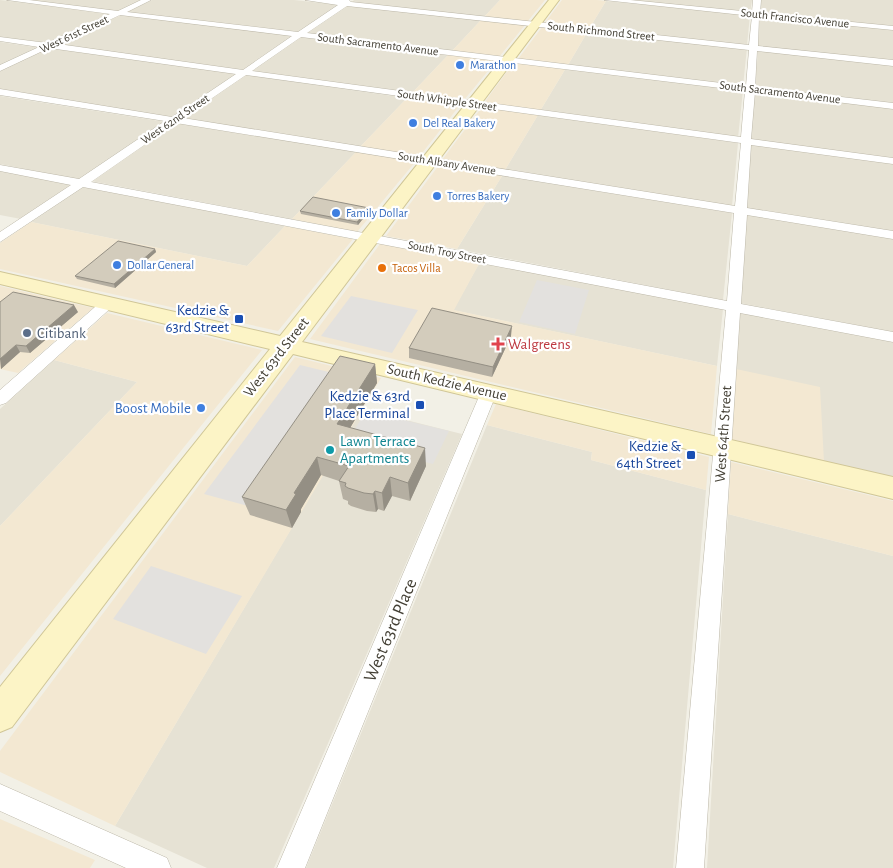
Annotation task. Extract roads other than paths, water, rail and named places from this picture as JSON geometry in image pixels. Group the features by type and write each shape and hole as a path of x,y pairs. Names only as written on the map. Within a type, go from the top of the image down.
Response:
{"main road":[{"name":"West 63rd Street","path":"0,715 554,0"},
{"name":"South Kedzie Avenue","path":"0,278 893,488"}],"street":[{"name":"South Sacramento Avenue","path":"11,0 893,106"},
{"name":"West 61st Street","path":"0,68 147,0"},
{"name":"South Richmond Street","path":"309,0 347,2 893,63"},
{"name":"South Francisco Avenue","path":"608,0 893,28"},
{"name":"West 64th Street","path":"690,868 757,0"},
{"name":"West 62nd Street","path":"0,238 347,2"},
{"name":"South Whipple Street","path":"0,39 893,161"},
{"name":"South Albany Avenue","path":"0,92 893,235"},
{"name":"South Troy Street","path":"0,168 893,337"},
{"path":"0,399 108,303"},
{"name":"West 63rd Place","path":"291,868 489,392"},
{"path":"0,797 157,868"}],"place":[{"name":"Marathon","path":"460,65"},
{"name":"Del Real Bakery","path":"413,123"},
{"name":"Torres Bakery","path":"437,196"},
{"name":"Family Dollar","path":"336,213"},
{"name":"Dollar General","path":"117,265"},
{"name":"Tacos Villa","path":"382,268"},
{"name":"Kedzie & 63rd Street","path":"239,319"},
{"name":"Citibank","path":"27,333"},
{"name":"Walgreens","path":"498,344"},
{"name":"Kedzie & 63rd Place Terminal","path":"420,405"},
{"name":"Boost Mobile","path":"201,408"},
{"name":"Lawn Terrace Apartments","path":"330,450"},
{"name":"Kedzie & 64th Street","path":"691,455"}]}
